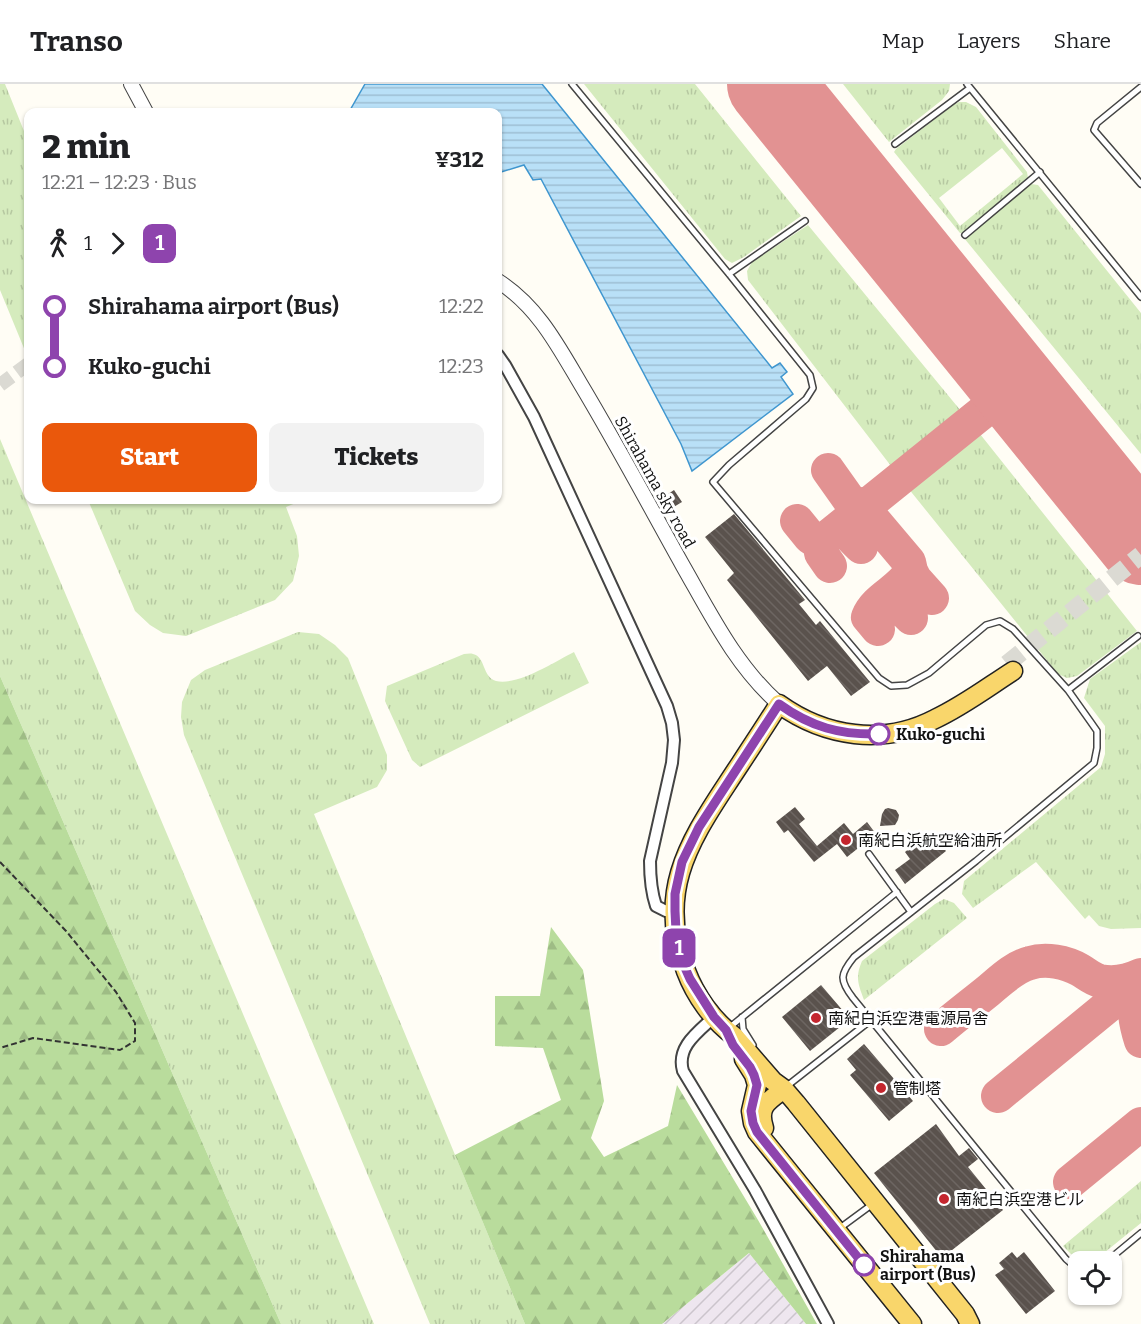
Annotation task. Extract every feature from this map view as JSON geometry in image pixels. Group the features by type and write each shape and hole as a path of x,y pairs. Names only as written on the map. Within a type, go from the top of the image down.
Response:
{"main road":[{"path":"912,1324 757,1132 751,1111 757,1085 754,1075 690,979 682,961 675,911 678,878 690,844 709,810 779,704 816,725 843,732 864,735 902,731 927,723 950,711 1010,667"},
{"path":"720,1024 783,1089 965,1314 970,1324"},
{"path":"778,1159 762,1125 762,1112 765,1104 783,1089"}],"street":[{"path":"131,84 145,108"},
{"name":"Shirahama sky road","path":"502,284 524,300 551,335 594,406 728,643 757,683 779,704"},
{"path":"502,361 534,417 667,706 674,740 672,764 650,861 650,875 651,892 656,906 666,911 675,911"},
{"path":"720,1024 688,1041 682,1059 683,1071 755,1190 828,1324"}],"lane":[{"path":"572,84 810,375 813,388 806,399 729,465 713,482 879,678 891,686 907,685 929,673 986,625 1000,621 1013,629 1068,690 1097,731 1098,748 1094,763 976,861 854,957 844,969 843,975 845,987 1068,1261"},
{"path":"895,144 969,86 1141,297"},
{"path":"1141,87 1097,123 1094,130 1141,184"},
{"path":"965,235 1040,172"},
{"path":"729,274 805,221"},
{"path":"1068,690 1138,636"},
{"path":"869,854 911,912"},
{"path":"720,1024 742,1017 897,892"},
{"path":"742,1017 743,1029 759,1053"},
{"path":"766,1062 783,1089 871,1020"},
{"path":"836,1231 875,1202"},
{"path":"1119,1251 1141,1233"}],"path":[{"path":"0,862 66,931 116,992 135,1023 135,1041 120,1050 33,1038 0,1047"}],"shaded area":[{"path":"749,1253 806,1324 662,1324"}],"green space":[{"path":"0,84 5,84 24,131 24,348 0,290"},
{"path":"584,84 695,84 801,216 744,257 732,263 725,259"},
{"path":"843,84 950,84 949,91 942,100 889,142"},
{"path":"966,102 976,107 1027,172 1028,178 963,233 960,233 894,152 953,105","holes":["1002,148 1023,174 960,226 939,198"]},
{"path":"1031,184 1038,185 1141,313 1141,454 964,238"},
{"path":"808,225 961,411 891,466 748,280 747,271 752,262"},
{"path":"980,434 1137,631 1077,676 1067,678 1058,674 908,488"},
{"path":"0,439 24,496 24,504 27,504 374,1324 281,1324 0,676"},
{"path":"90,504 293,504 286,507 297,536 299,556 293,581 275,600 186,636 163,633 135,611"},
{"path":"298,632 319,634 348,658 387,755 387,770 377,787 314,814 525,1324 430,1324 184,735 181,717 182,702 191,680 205,670"},
{"path":"1141,642 1141,928 1111,929 1099,926 1089,915 1085,919 1036,862 973,908 962,894 964,881 1101,767 1105,754 1105,726 1084,698 1090,679"},
{"path":"574,652 589,683 420,767 412,760 385,701 387,686 464,654 477,656 488,676 496,681 505,682 525,677"},
{"path":"0,676 281,1324 0,1324"},
{"path":"944,899 954,903 967,918 864,1000 858,980 862,961"},
{"path":"551,927 583,970 604,1101 591,1138 604,1157 668,1126 677,1085 817,1324 806,1324 749,1253 662,1324 525,1324 455,1155 561,1100 543,1048 495,1046 495,996 540,996"},
{"path":"1141,1181 1141,1223 1106,1251 1068,1251 1063,1246"}],"water":[{"path":"365,84 542,84 772,368 780,363 787,372 781,377 793,394 692,471 681,444 541,179 533,180 524,165 502,172 502,108 351,108"}],"building":[{"path":"674,490 682,502 672,508 665,496"},
{"path":"734,514 805,600 799,604 816,625 820,621 870,682 851,696 827,666 808,681 727,580 734,573 705,537"},
{"path":"795,807 805,819 799,824 817,846 844,823 853,834 867,822 876,834 847,857 837,844 814,862 788,830 784,833 776,822"},
{"path":"888,808 896,810 899,815 898,820 895,825 880,826 882,814"},
{"path":"930,832 946,851 905,884 895,870 910,859 905,852"},
{"name":"南紀白浜空港電源局舎","path":"821,985 850,1019 810,1051 782,1017"},
{"name":"管制塔","path":"864,1044 913,1101 889,1121 850,1075 856,1070 847,1059"},
{"name":"南紀白浜空港ビル","path":"936,1124 959,1156 969,1148 978,1159 968,1167 1003,1210 942,1258 874,1173"},
{"path":"1012,1252 1017,1258 1024,1252 1055,1291 1026,1314 995,1275 1004,1269 999,1263"}],"taxiway":[{"path":"830,566 821,553 820,545 825,539 1015,386"},
{"path":"828,470 850,501 861,505 871,503"},
{"path":"871,503 868,510 871,517 909,562 911,571 907,578 877,604 868,617 878,629"},
{"path":"850,520 849,532 861,547"},
{"path":"797,521 816,541 825,539"},
{"path":"911,571 932,598"},
{"path":"898,586 899,604 911,618"},
{"path":"941,1029 1008,975 1030,963 1043,961 1062,963 1105,982 1121,981 1141,975"},
{"path":"998,1096 1141,979"},
{"path":"1141,985 1136,999 1135,1013 1141,1041"},
{"path":"1070,1182 1141,1124"}],"runway":[{"path":"770,84 1141,542"}],"tunnel":[{"path":"0,385 24,367"},
{"path":"1007,664 1141,555"}],"bus line":[{"name":"1","path":"864,1265 757,1132 751,1111 757,1085 754,1075 733,1045 726,1030 701,999 682,961 676,931 675,894 682,862 699,827 779,704 793,714 824,728 864,735 879,734"}],"place":[{"name":"Kuko-guchi","path":"879,734"},
{"name":"南紀白浜航空給油所","path":"846,840"},
{"name":"南紀白浜空港電源局舎","path":"816,1018"},
{"name":"管制塔","path":"881,1088"},
{"name":"南紀白浜空港ビル","path":"944,1199"},
{"name":"Shirahama airport (Bus)","path":"864,1265"}]}
